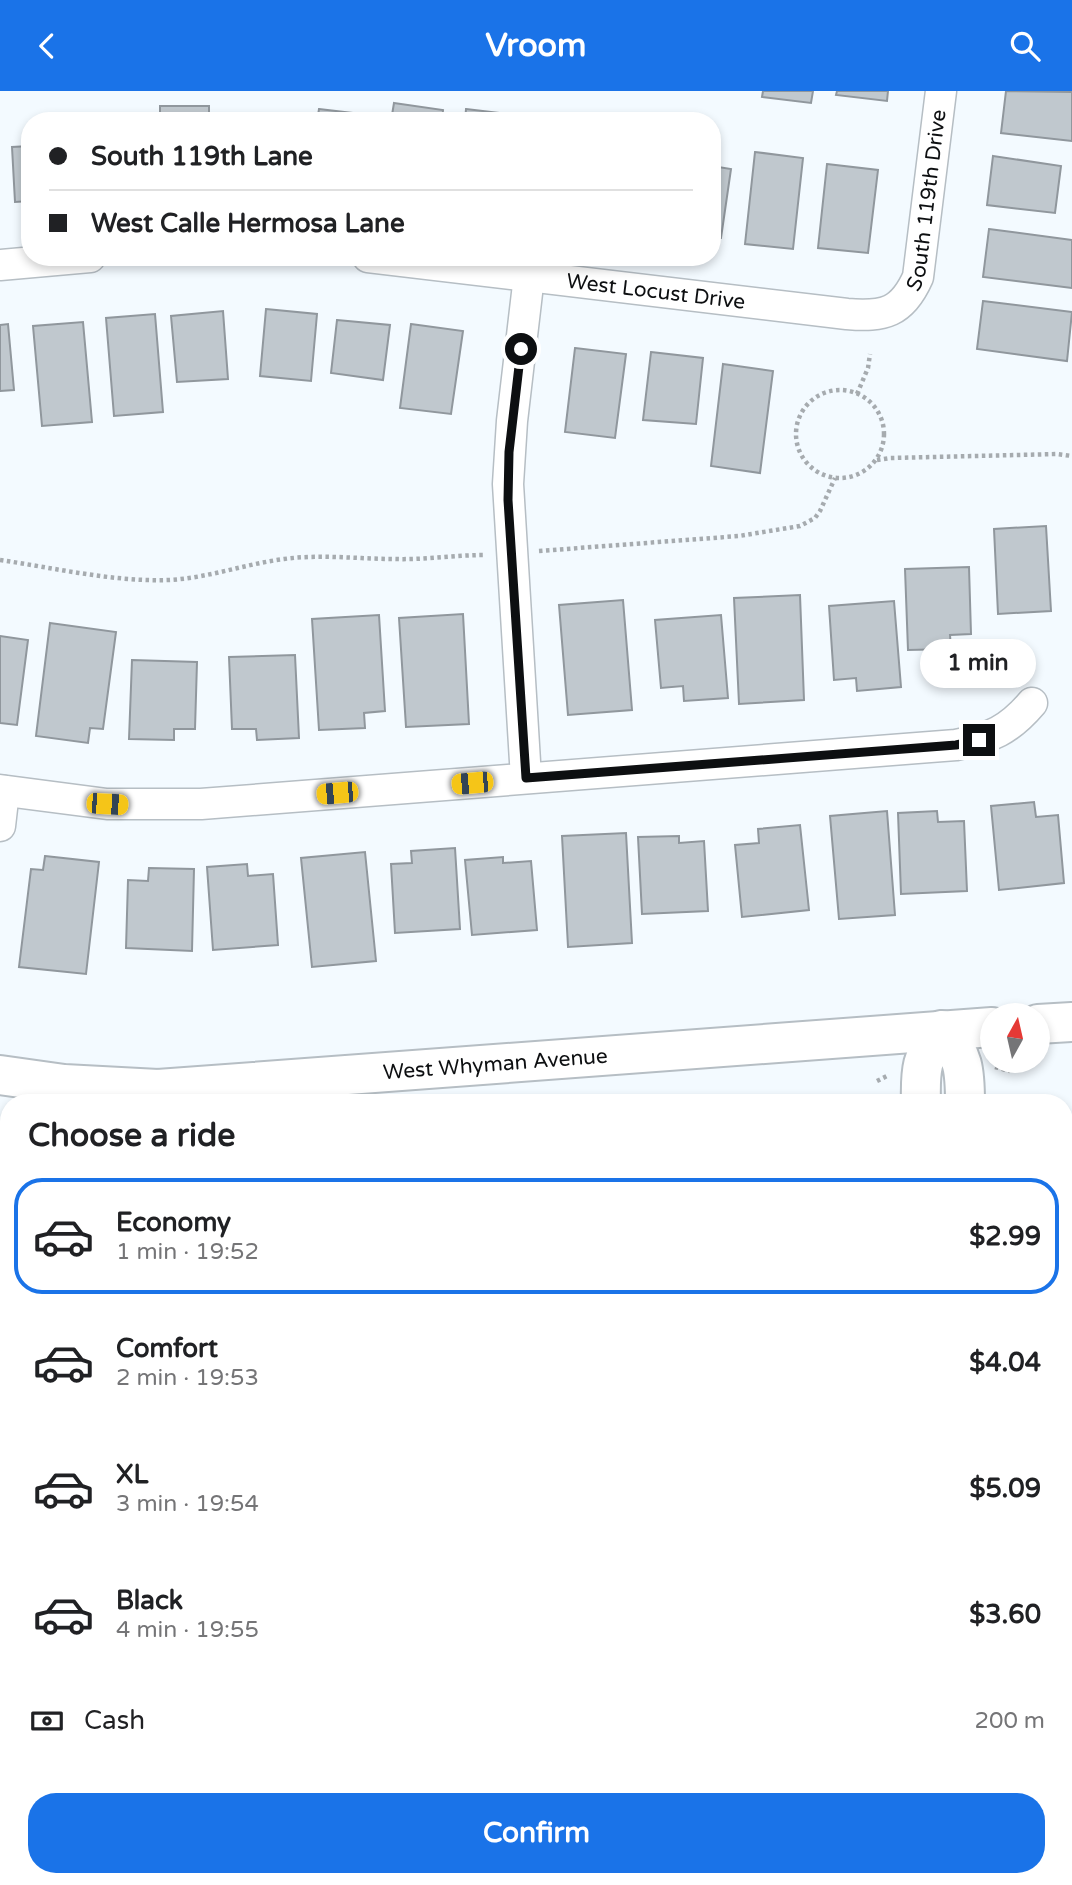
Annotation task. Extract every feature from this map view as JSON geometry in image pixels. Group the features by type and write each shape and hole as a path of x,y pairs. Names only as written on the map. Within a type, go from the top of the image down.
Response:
{"street":[{"name":"South 119th Drive","path":"902,305 915,285 921,261 941,91"},
{"path":"0,265 21,263"},
{"name":"West Locust Drive","path":"444,266 866,316 886,313 902,305"},
{"path":"526,778 510,554 508,484 509,452 529,276"},
{"path":"0,826 2,791 88,802 168,806 956,745 1000,732 1018,719 1032,703"},
{"path":"1050,1023 1072,1022"},
{"name":"West Whyman Avenue","path":"0,1075 109,1088 170,1088 980,1028"},
{"path":"921,1094 920,1071 924,1057 942,1030 960,1055 964,1067 965,1094"}],"path":[{"path":"857,394 868,368 870,354"},
{"path":"834,390 857,394 875,407 884,428 884,439 876,460 858,475 835,478 814,469 800,451 797,440 800,417 805,408 823,394 834,390"},
{"path":"876,460 1057,454 1072,456"},
{"path":"0,560 123,577 168,580 212,575 303,557 414,559 739,536 793,528 815,518 835,478"}],"building":[{"path":"763,91 813,91 811,103 762,97"},
{"path":"837,91 888,91 887,101 836,95"},
{"path":"1006,91 1072,92 1072,141 1001,133"},
{"path":"394,103 443,110 443,112 392,112"},
{"path":"160,106 209,106 209,112 160,112"},
{"path":"319,109 344,112 318,112"},
{"path":"466,109 491,112 466,112"},
{"path":"21,146 21,202 15,202 12,147"},
{"path":"755,152 803,158 793,249 745,244"},
{"path":"993,156 1061,166 1055,213 987,205"},
{"path":"827,164 878,170 868,253 818,248"},
{"path":"721,167 731,169 721,238"},
{"path":"989,229 1072,240 1072,288 983,277"},
{"path":"983,301 1072,312 1067,361 977,349"},
{"path":"266,309 317,314 311,381 260,376"},
{"path":"223,311 228,379 177,382 171,316"},
{"path":"155,314 163,412 114,416 106,318"},
{"path":"337,320 390,325 383,380 331,373"},
{"path":"83,322 92,422 42,426 33,326"},
{"path":"8,324 14,390 0,391 0,325"},
{"path":"411,324 463,331 451,414 400,408"},
{"path":"575,348 626,354 615,438 565,432"},
{"path":"651,352 703,358 696,424 643,420"},
{"path":"723,364 773,371 760,473 711,466"},
{"path":"1046,526 1051,611 998,614 994,529"},
{"path":"969,567 971,634 950,635 951,649 908,650 905,569"},
{"path":"800,595 804,700 739,704 734,598"},
{"path":"623,600 632,710 568,715 559,605"},
{"path":"894,601 901,687 857,691 856,678 834,680 829,606"},
{"path":"463,614 469,724 406,727 399,618"},
{"path":"379,615 385,711 364,713 365,728 319,730 312,619"},
{"path":"721,615 728,698 684,701 683,686 661,688 655,620"},
{"path":"50,623 116,632 103,729 90,728 88,743 36,736"},
{"path":"0,636 28,640 17,725 0,723"},
{"path":"295,655 299,738 257,740 256,729 232,729 229,657"},
{"path":"132,660 197,662 195,729 174,729 174,740 129,739"},
{"path":"1034,802 1036,817 1058,815 1064,883 999,890 991,806"},
{"path":"887,811 895,915 839,919 830,816"},
{"path":"937,811 938,822 964,821 967,891 901,894 898,813"},
{"path":"800,825 809,910 742,917 735,845 759,843 758,829"},
{"path":"626,833 632,943 568,947 562,836"},
{"path":"679,836 679,843 704,841 708,911 642,914 638,837"},
{"path":"455,848 460,929 395,933 391,864 412,863 411,851"},
{"path":"365,852 376,961 312,967 301,858"},
{"path":"45,856 99,862 86,974 19,967 31,869 43,870"},
{"path":"503,857 503,863 531,861 537,930 472,935 465,860"},
{"path":"247,864 248,876 273,874 278,945 213,950 207,867"},
{"path":"149,868 194,869 192,951 126,948 128,880 148,881"}],"route":[{"path":"521,349 509,452 508,500 526,778 956,745 979,740"}]}
